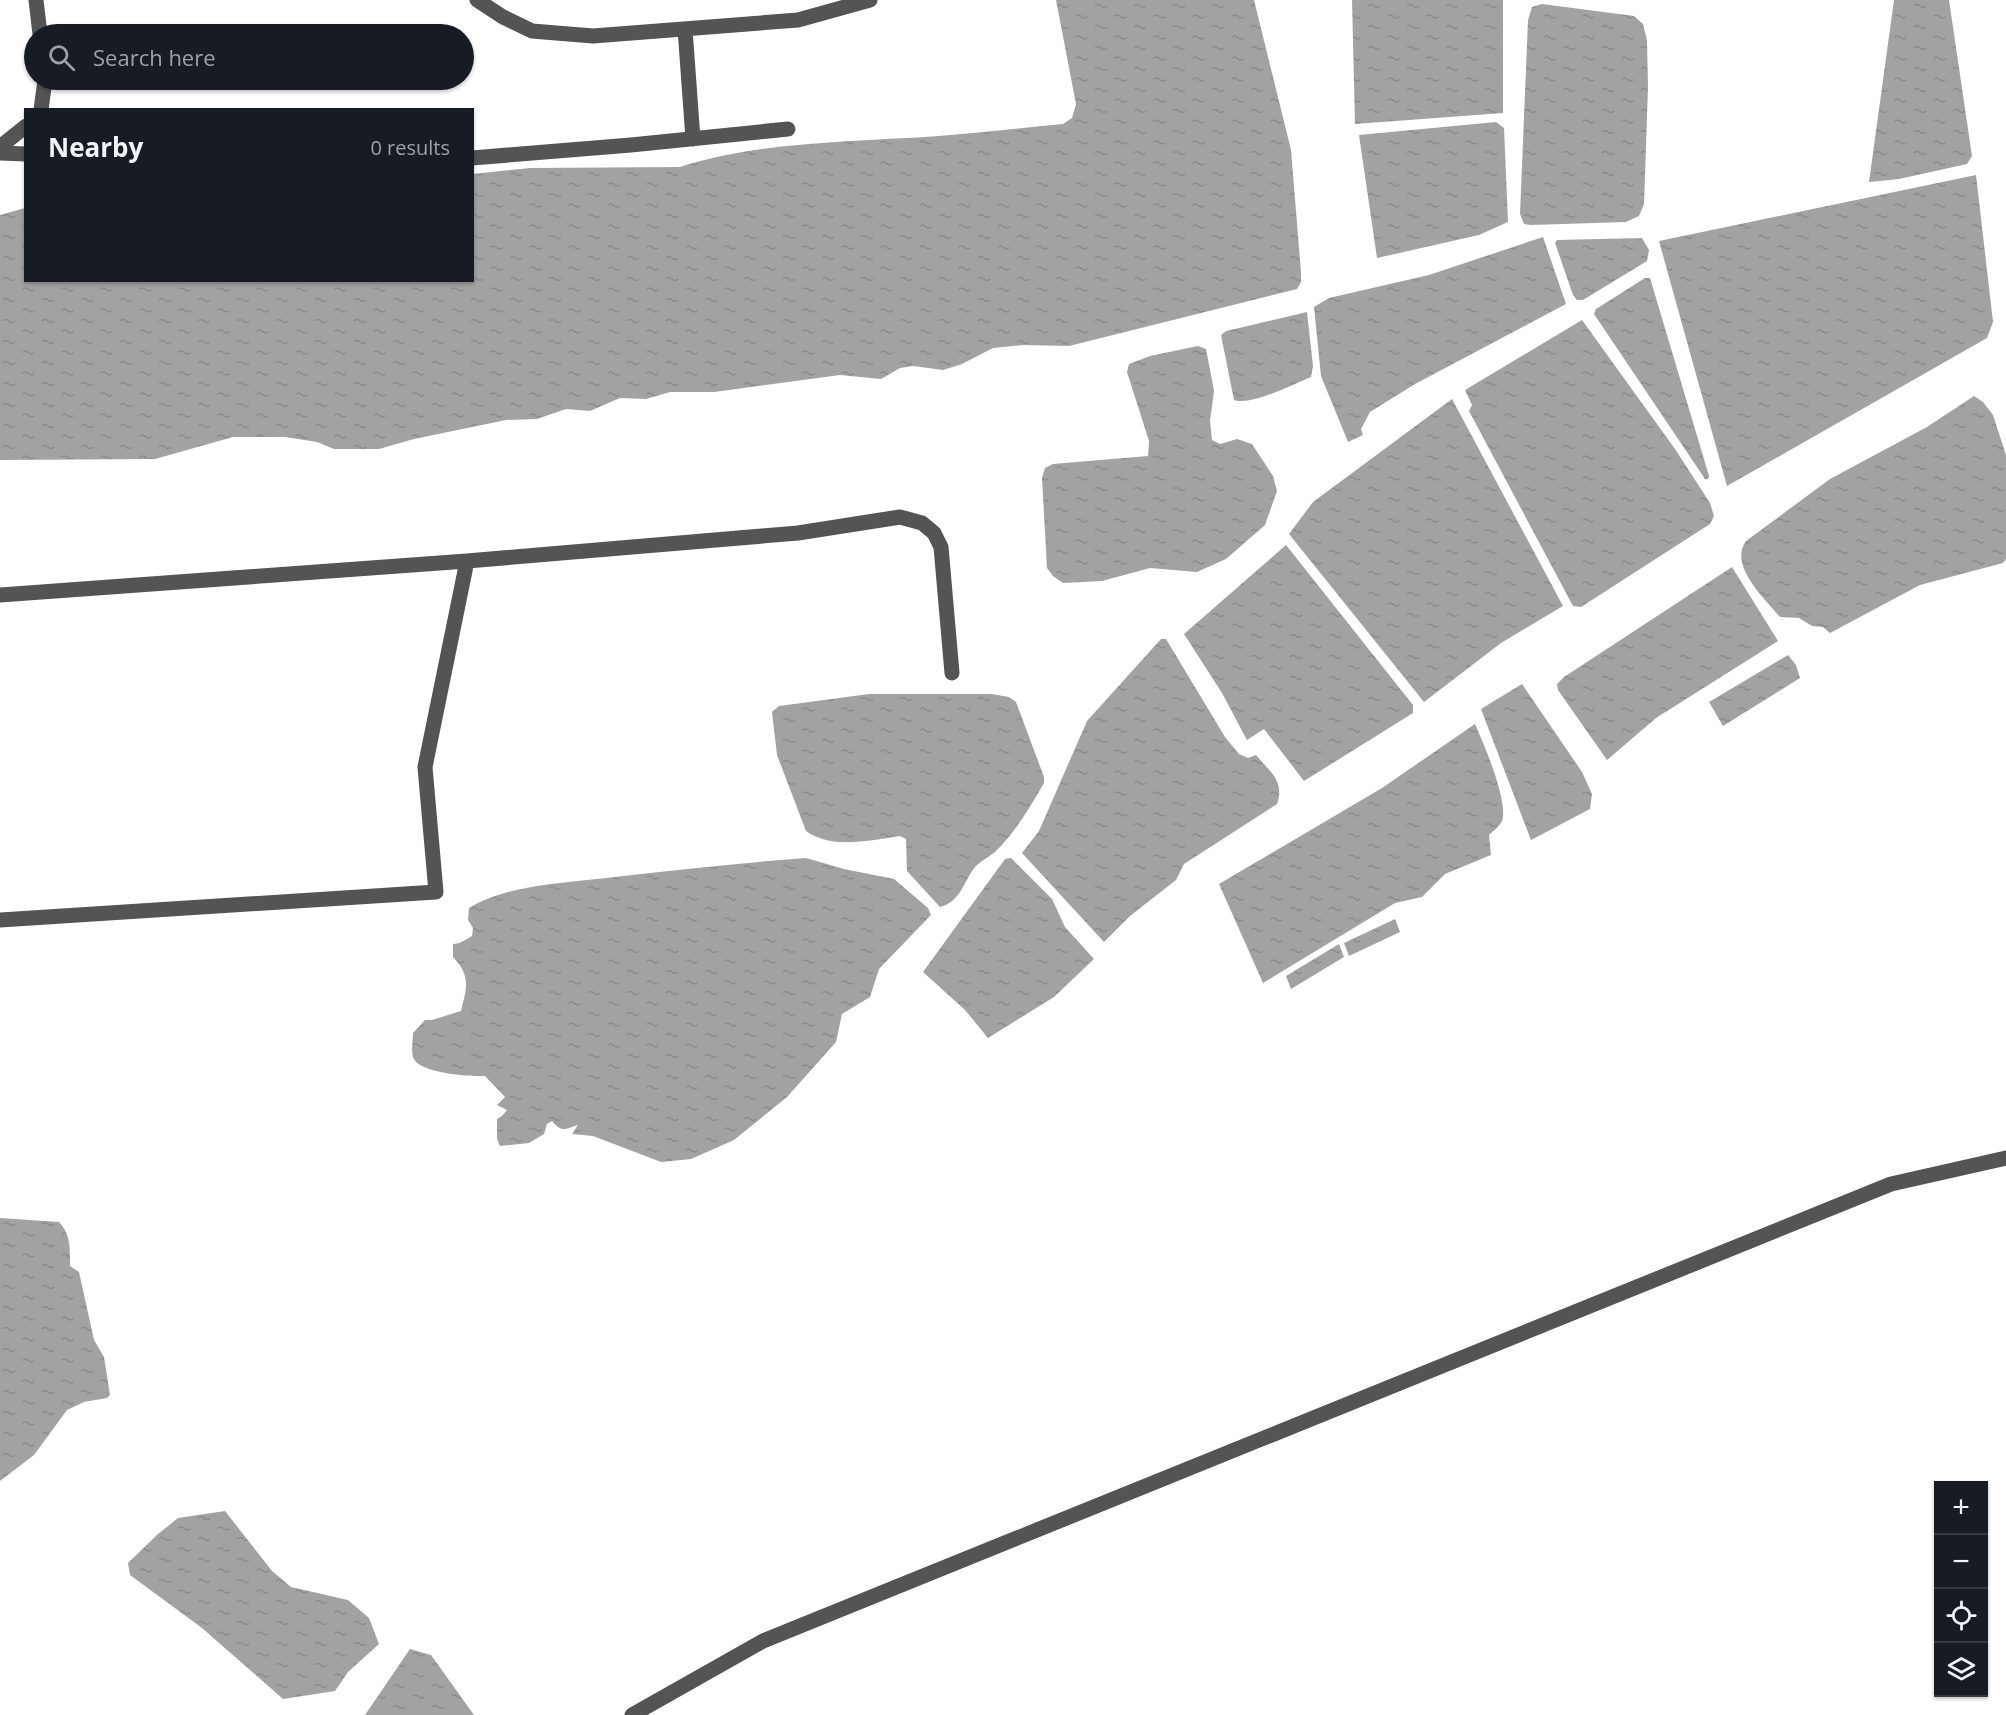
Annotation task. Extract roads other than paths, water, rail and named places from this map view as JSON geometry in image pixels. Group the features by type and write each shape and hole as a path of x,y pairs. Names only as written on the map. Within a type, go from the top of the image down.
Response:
{"street":[{"path":"36,0 39,24"},
{"path":"477,0 502,17 532,31 593,36 798,20 870,0"},
{"path":"685,29 693,139"},
{"path":"41,108 44,90"},
{"path":"0,147 24,128"},
{"path":"474,158 788,129"},
{"path":"0,153 24,154"},
{"path":"0,595 467,561 798,533 900,517 922,524 934,533 941,547 952,673"},
{"path":"0,920 436,892 425,767 467,561"},
{"path":"632,1715 763,1641 1091,1507 1892,1184 2006,1158"}],"water":[{"path":"1056,0 1254,0 1291,150 1301,272 1301,282 1297,289 1069,346 1024,345 993,348 962,364 943,370 913,366 900,368 881,379 840,375 714,392 670,392 646,399 620,398 590,411 566,409 537,419 506,420 414,439 379,449 334,449 317,442 285,437 233,437 155,459 0,460 0,215 24,208 24,282 474,282 474,174 530,168 680,167 711,158 775,147 954,135 1063,124 1072,118 1076,104"},
{"path":"1352,0 1503,0 1503,113 1355,124"},
{"path":"1894,0 1949,0 1972,156 1967,164 1899,179 1869,182"},
{"path":"1542,4 1634,16 1643,24 1647,40 1648,87 1644,204 1639,216 1626,222 1531,225 1524,224 1520,214 1528,20 1532,7"},
{"path":"1496,122 1504,128 1508,222 1479,235 1377,258 1359,135"},
{"path":"1976,175 1993,322 1987,338 1727,486 1659,241"},
{"path":"1543,237 1566,304 1415,384 1370,412 1361,429 1363,435 1348,442 1321,376 1314,307 1329,298 1429,275"},
{"path":"1642,238 1649,250 1647,261 1583,300 1577,300 1573,295 1555,243 1557,240"},
{"path":"1645,278 1650,278 1708,479 1705,479 1594,314 1596,309"},
{"path":"1307,312 1313,366 1311,377 1251,400 1234,400 1221,335 1226,331"},
{"path":"1582,320 1675,449 1710,503 1714,516 1710,524 1581,607 1573,606 1469,411 1472,405 1465,390"},
{"path":"1198,346 1206,349 1214,391 1210,421 1212,440 1220,444 1237,439 1252,444 1273,476 1277,491 1265,525 1226,559 1197,572 1150,568 1102,581 1063,583 1047,568 1042,478 1045,468 1053,464 1148,456 1149,441 1127,372 1129,364 1150,356"},
{"path":"1974,396 1983,402 1993,415 2006,455 2006,559 2003,563 1920,585 1830,633 1823,627 1812,626 1799,618 1780,617 1745,571 1742,550 1746,541 1830,479 1927,427"},
{"path":"1452,399 1563,606 1501,643 1424,702 1289,534 1313,502"},
{"path":"1286,545 1413,705 1413,713 1304,781 1264,729 1247,740 1222,693 1184,634"},
{"path":"1732,567 1778,641 1656,718 1607,760 1558,690 1557,684 1564,677"},
{"path":"1161,639 1166,639 1225,737 1239,754 1248,758 1256,755 1275,777 1279,796 1277,804 1184,864 1176,880 1130,916 1104,942 1022,853 1039,831 1087,721"},
{"path":"1788,655 1796,665 1800,678 1723,726 1709,702"},
{"path":"1522,684 1582,772 1592,794 1590,809 1531,840 1481,709"},
{"path":"869,694 992,694 1009,697 1016,702 1044,777 1044,783 1039,792 1009,837 995,852 976,866 958,895 940,907 907,871 906,839 900,836 840,842 816,837 806,831 777,755 772,712 779,706"},
{"path":"1475,724 1494,772 1502,800 1502,821 1489,835 1491,855 1445,874 1422,897 1395,903 1263,983 1219,884 1382,788"},
{"path":"806,858 844,869 894,879 928,908 931,915 879,969 870,997 842,1014 836,1042 787,1097 734,1140 691,1159 661,1162 593,1136 572,1134 578,1125 564,1129 552,1121 547,1124 544,1134 529,1143 500,1146 497,1139 497,1119 507,1110 497,1105 505,1097 485,1076 457,1075 434,1070 424,1067 413,1057 413,1033 425,1020 461,1011 466,982 463,970 453,957 453,944 472,936 473,928 468,920 469,908 484,900 500,894 554,884"},
{"path":"1011,858 1052,899 1065,927 1094,959 1054,997 988,1038 965,1010 923,972 1005,859"},
{"path":"1395,919 1400,932 1349,956 1344,943"},
{"path":"1339,944 1344,957 1291,989 1286,976"},
{"path":"0,1218 59,1222 63,1227 69,1242 70,1266 79,1272 94,1340 104,1357 110,1395 107,1398 84,1402 67,1410 34,1455 0,1481"},
{"path":"225,1511 272,1571 291,1587 348,1600 369,1618 379,1644 348,1672 335,1691 283,1699 202,1628 130,1575 128,1563 178,1518"},
{"path":"410,1649 431,1655 474,1715 365,1715"}]}
